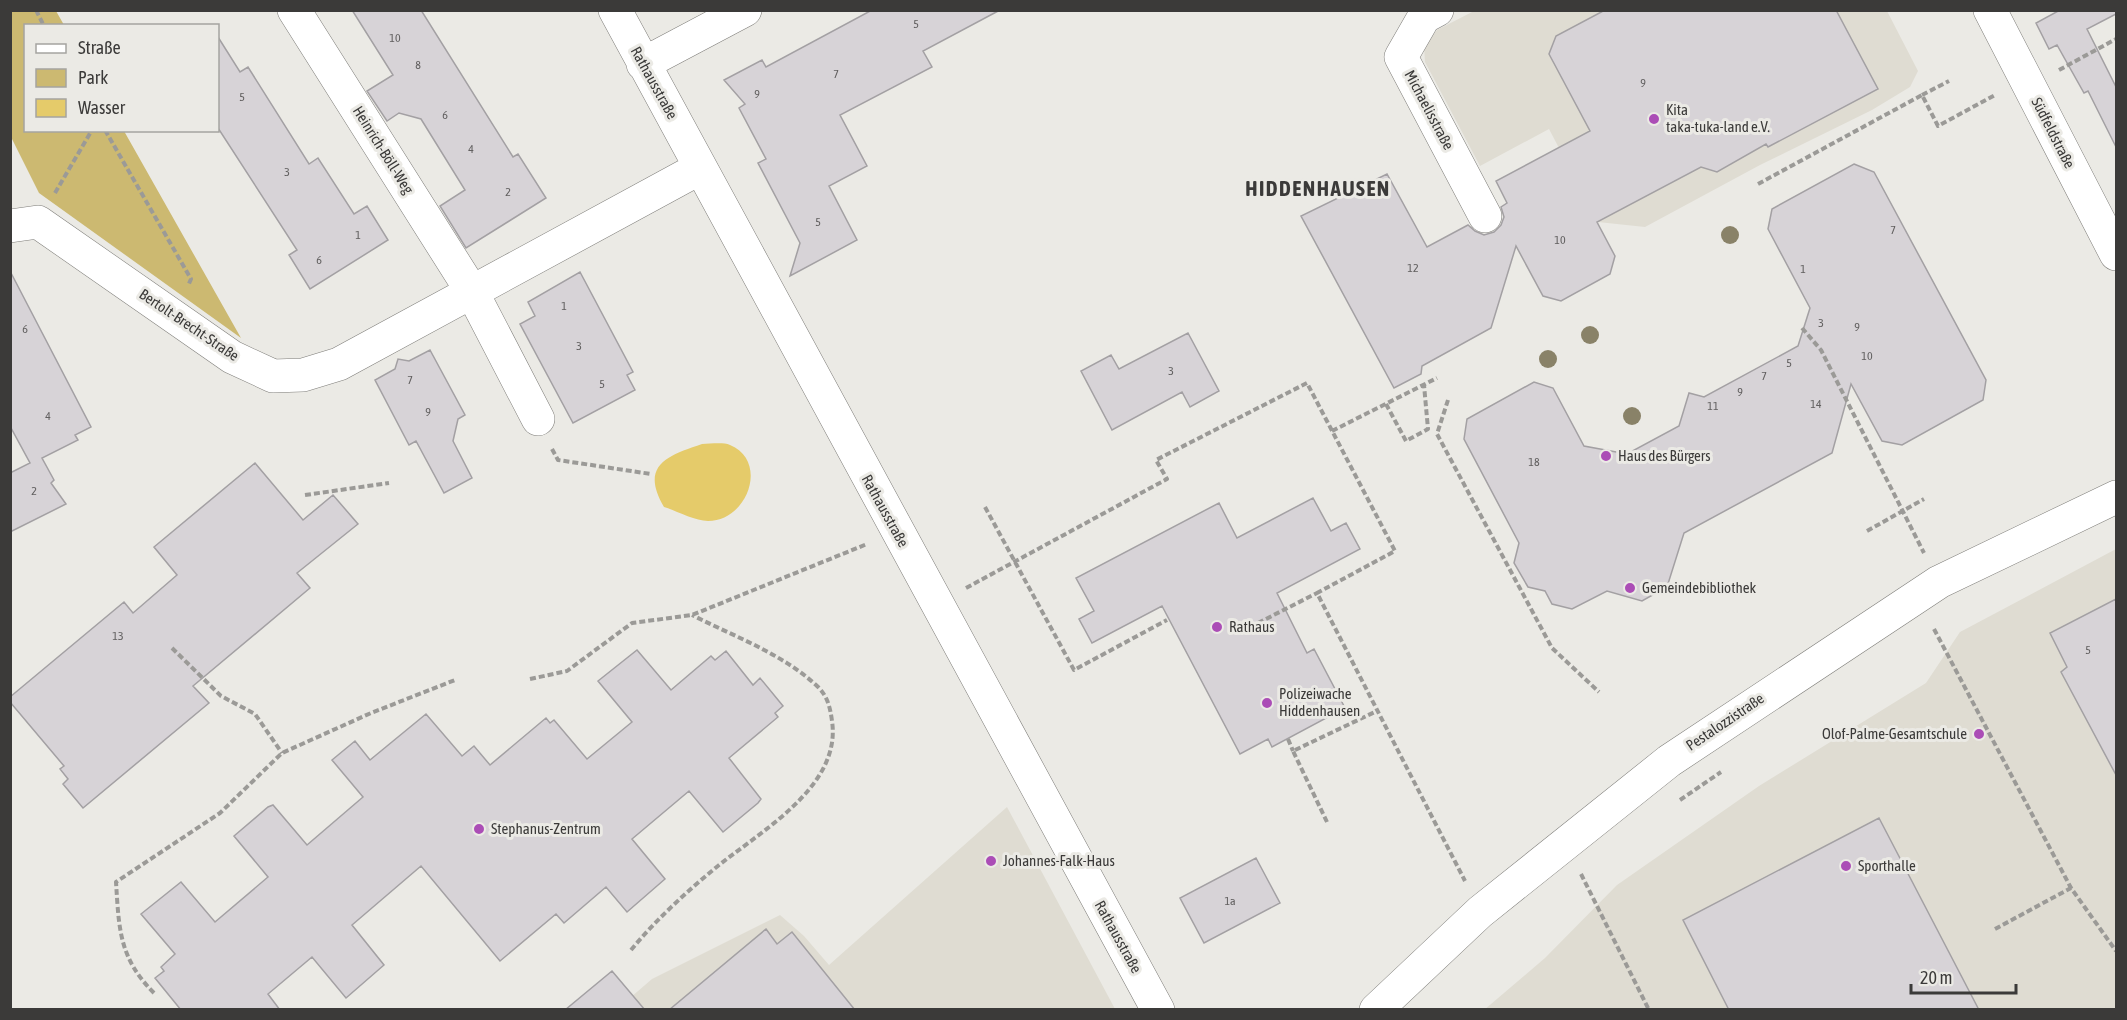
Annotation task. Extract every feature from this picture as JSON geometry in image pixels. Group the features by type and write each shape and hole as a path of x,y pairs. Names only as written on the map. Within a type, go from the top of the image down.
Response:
{"street":[{"name":"Heinrich-Böll-Weg","path":"294,10 471,290"},
{"name":"Rathausstraße","path":"615,10 896,532 1158,1010"},
{"path":"643,64 745,10"},
{"name":"Michaelisstraße","path":"1437,10 1424,17 1401,57 1485,216"},
{"name":"Südfeldstraße","path":"1990,10 2116,254"},
{"name":"Bertolt-Brecht-Straße","path":"24,224 177,318 232,357 273,376 303,375 339,364 471,290 700,168"},
{"path":"471,290 538,420"},
{"name":"Pestalozzistraße","path":"1376,1010 1480,912 1669,761 1939,582 2116,497"}],"path":[{"path":"36,10 43,24"},
{"path":"1922,95 1938,126 2116,39"},
{"path":"1758,184 1949,81"},
{"path":"24,224 91,132"},
{"path":"106,132 191,279 177,318"},
{"path":"1802,328 1821,350 1939,582"},
{"path":"1332,431 1437,378"},
{"path":"936,604 1167,479 1156,460 1307,383 1395,551 1258,623"},
{"path":"1386,404 1406,441 1428,429 1424,385"},
{"path":"1448,400 1437,434 1551,648 1599,692"},
{"path":"538,420 558,460 651,474"},
{"path":"305,495 389,483"},
{"path":"1867,531 1924,499"},
{"path":"986,507 1074,670 1167,620"},
{"path":"530,679 567,671 632,623 692,615 896,532"},
{"path":"1317,593 1379,710 1480,912"},
{"path":"631,950 712,871 806,796 829,756 834,733 829,702 816,685 778,658 692,615"},
{"path":"1924,635 1941,624"},
{"path":"1934,629 2071,888 2116,951"},
{"path":"172,648 221,696 255,714 282,753"},
{"path":"154,993 136,975 119,932 116,882 220,813 282,753 371,713 455,680"},
{"path":"1293,751 1379,710"},
{"path":"1287,739 1327,822"},
{"path":"1674,804 1722,771"},
{"path":"1565,843 1649,1010"},
{"path":"1572,881 1590,867"},
{"path":"1995,929 2071,888"}],"shaded area":[{"name":"Kita taka-tuka-land e.V.","path":"1474,11 1887,11 1918,71 1910,87 1872,110 1760,165 1645,227 1598,222 1549,129 1480,166 1425,62 1424,46 1437,30"},
{"name":"Olof-Palme-Gesamtschule","path":"2116,549 2116,1009 1484,1010 1545,958 1617,885 1759,786 1926,683 1960,632"},
{"name":"Johannes-Falk-Haus","path":"1007,807 1115,1009 616,1010 652,979 780,915 804,936 829,965"}],"green space":[{"path":"11,10 56,11 63,24 24,24 24,132 125,132 241,338 39,193 11,137"}],"water":[{"path":"702,444 730,445 742,453 749,464 751,476 749,489 743,501 734,511 722,518 708,521 692,518 664,507 657,493 655,482 656,472 668,458"}],"building":[{"path":"352,10 421,10 513,157 518,154 546,198 466,248 440,206 465,190 421,119 399,113 387,121 367,91 393,75"},
{"path":"872,10 1000,10 923,51 932,67 840,115 867,166 829,186 857,240 790,276 800,243 758,163 766,159 739,108 745,104 724,80 762,60 766,67"},
{"path":"1605,10 1836,10 1878,89 1768,147 1766,144 1717,172 1701,167 1597,222 1615,256 1610,274 1561,301 1543,296 1516,246 1491,328 1422,366 1421,374 1394,388 1301,216 1387,174 1427,247 1468,225 1484,235 1494,232 1501,225 1504,217 1501,207 1507,203 1496,181 1590,131 1549,54 1556,36"},
{"path":"2060,10 2116,10 2116,14 2087,29 2116,87 2116,147 2088,91 2084,93 2057,45 2049,49 2036,23"},
{"path":"219,39 240,72 248,67 309,164 318,158 354,214 367,206 388,240 310,289 289,255 297,250 219,130"},
{"path":"1854,164 1874,172 1986,380 1983,400 1902,445 1882,441 1851,384 1832,453 1684,533 1667,587 1642,601 1607,591 1572,609 1552,604 1545,591 1528,587 1514,563 1519,543 1464,439 1467,419 1534,382 1553,388 1584,446 1627,454 1679,426 1689,393 1704,397 1798,346 1810,308 1768,229 1772,209"},
{"path":"10,271 91,427 75,435 78,440 42,458 54,480 51,483 66,504 10,532 10,473 30,463 10,426"},
{"path":"580,272 633,372 627,375 635,390 573,423 520,324 535,316 528,302"},
{"path":"1188,333 1219,391 1190,407 1182,392 1112,430 1081,371 1111,355 1119,369"},
{"path":"430,350 465,415 458,419 453,441 472,478 444,493 416,441 409,445 375,380 395,369 398,359 409,361"},
{"path":"255,463 303,520 333,495 358,524 297,573 310,588 193,686 209,703 83,808 63,784 68,779 60,769 64,766 10,702 10,697 124,602 133,613 177,575 154,547"},
{"name":"Rathaus","path":"1313,498 1331,531 1346,523 1360,549 1277,593 1307,653 1314,649 1345,708 1272,747 1268,739 1240,754 1162,606 1092,643 1079,619 1094,611 1076,578 1219,503 1237,538"},
{"path":"2116,599 2116,775 2061,672 2067,667 2050,633"},
{"name":"Stephanus-Zentrum","path":"637,650 671,690 711,656 715,660 726,651 753,685 760,678 783,706 775,713 778,717 729,758 761,799 758,803 723,832 689,791 632,839 665,879 627,912 606,887 564,923 556,914 500,961 421,866 352,925 384,965 346,998 312,957 268,994 280,1010 181,1010 155,978 164,971 161,967 175,954 141,914 181,882 215,922 268,877 234,836 268,807 273,805 307,845 363,797 332,760 355,741 370,760 426,714 462,756 474,746 490,765 546,718 550,723 554,720 587,759 632,722 598,681"},
{"name":"Sporthalle","path":"1879,818 1979,1010 1729,1010 1683,920"},
{"path":"1256,858 1280,903 1204,943 1180,898"},
{"path":"766,929 777,944 792,932 855,1010 669,1010"},
{"path":"612,971 645,1010 565,1010"}],"place":[{"name":"Kita taka-tuka-land e.V.","path":"1654,119"},
{"name":"Haus des Bürgers","path":"1606,456"},
{"name":"Gemeindebibliothek","path":"1630,588"},
{"name":"Rathaus","path":"1217,627"},
{"name":"Polizeiwache Hiddenhausen","path":"1267,703"},
{"name":"Olof-Palme-Gesamtschule","path":"1979,734"},
{"name":"Stephanus-Zentrum","path":"479,829"},
{"name":"Johannes-Falk-Haus","path":"991,861"},
{"name":"Sporthalle","path":"1846,866"}],"district":[{"name":"HIDDENHAUSEN","path":"1318,189"}]}
